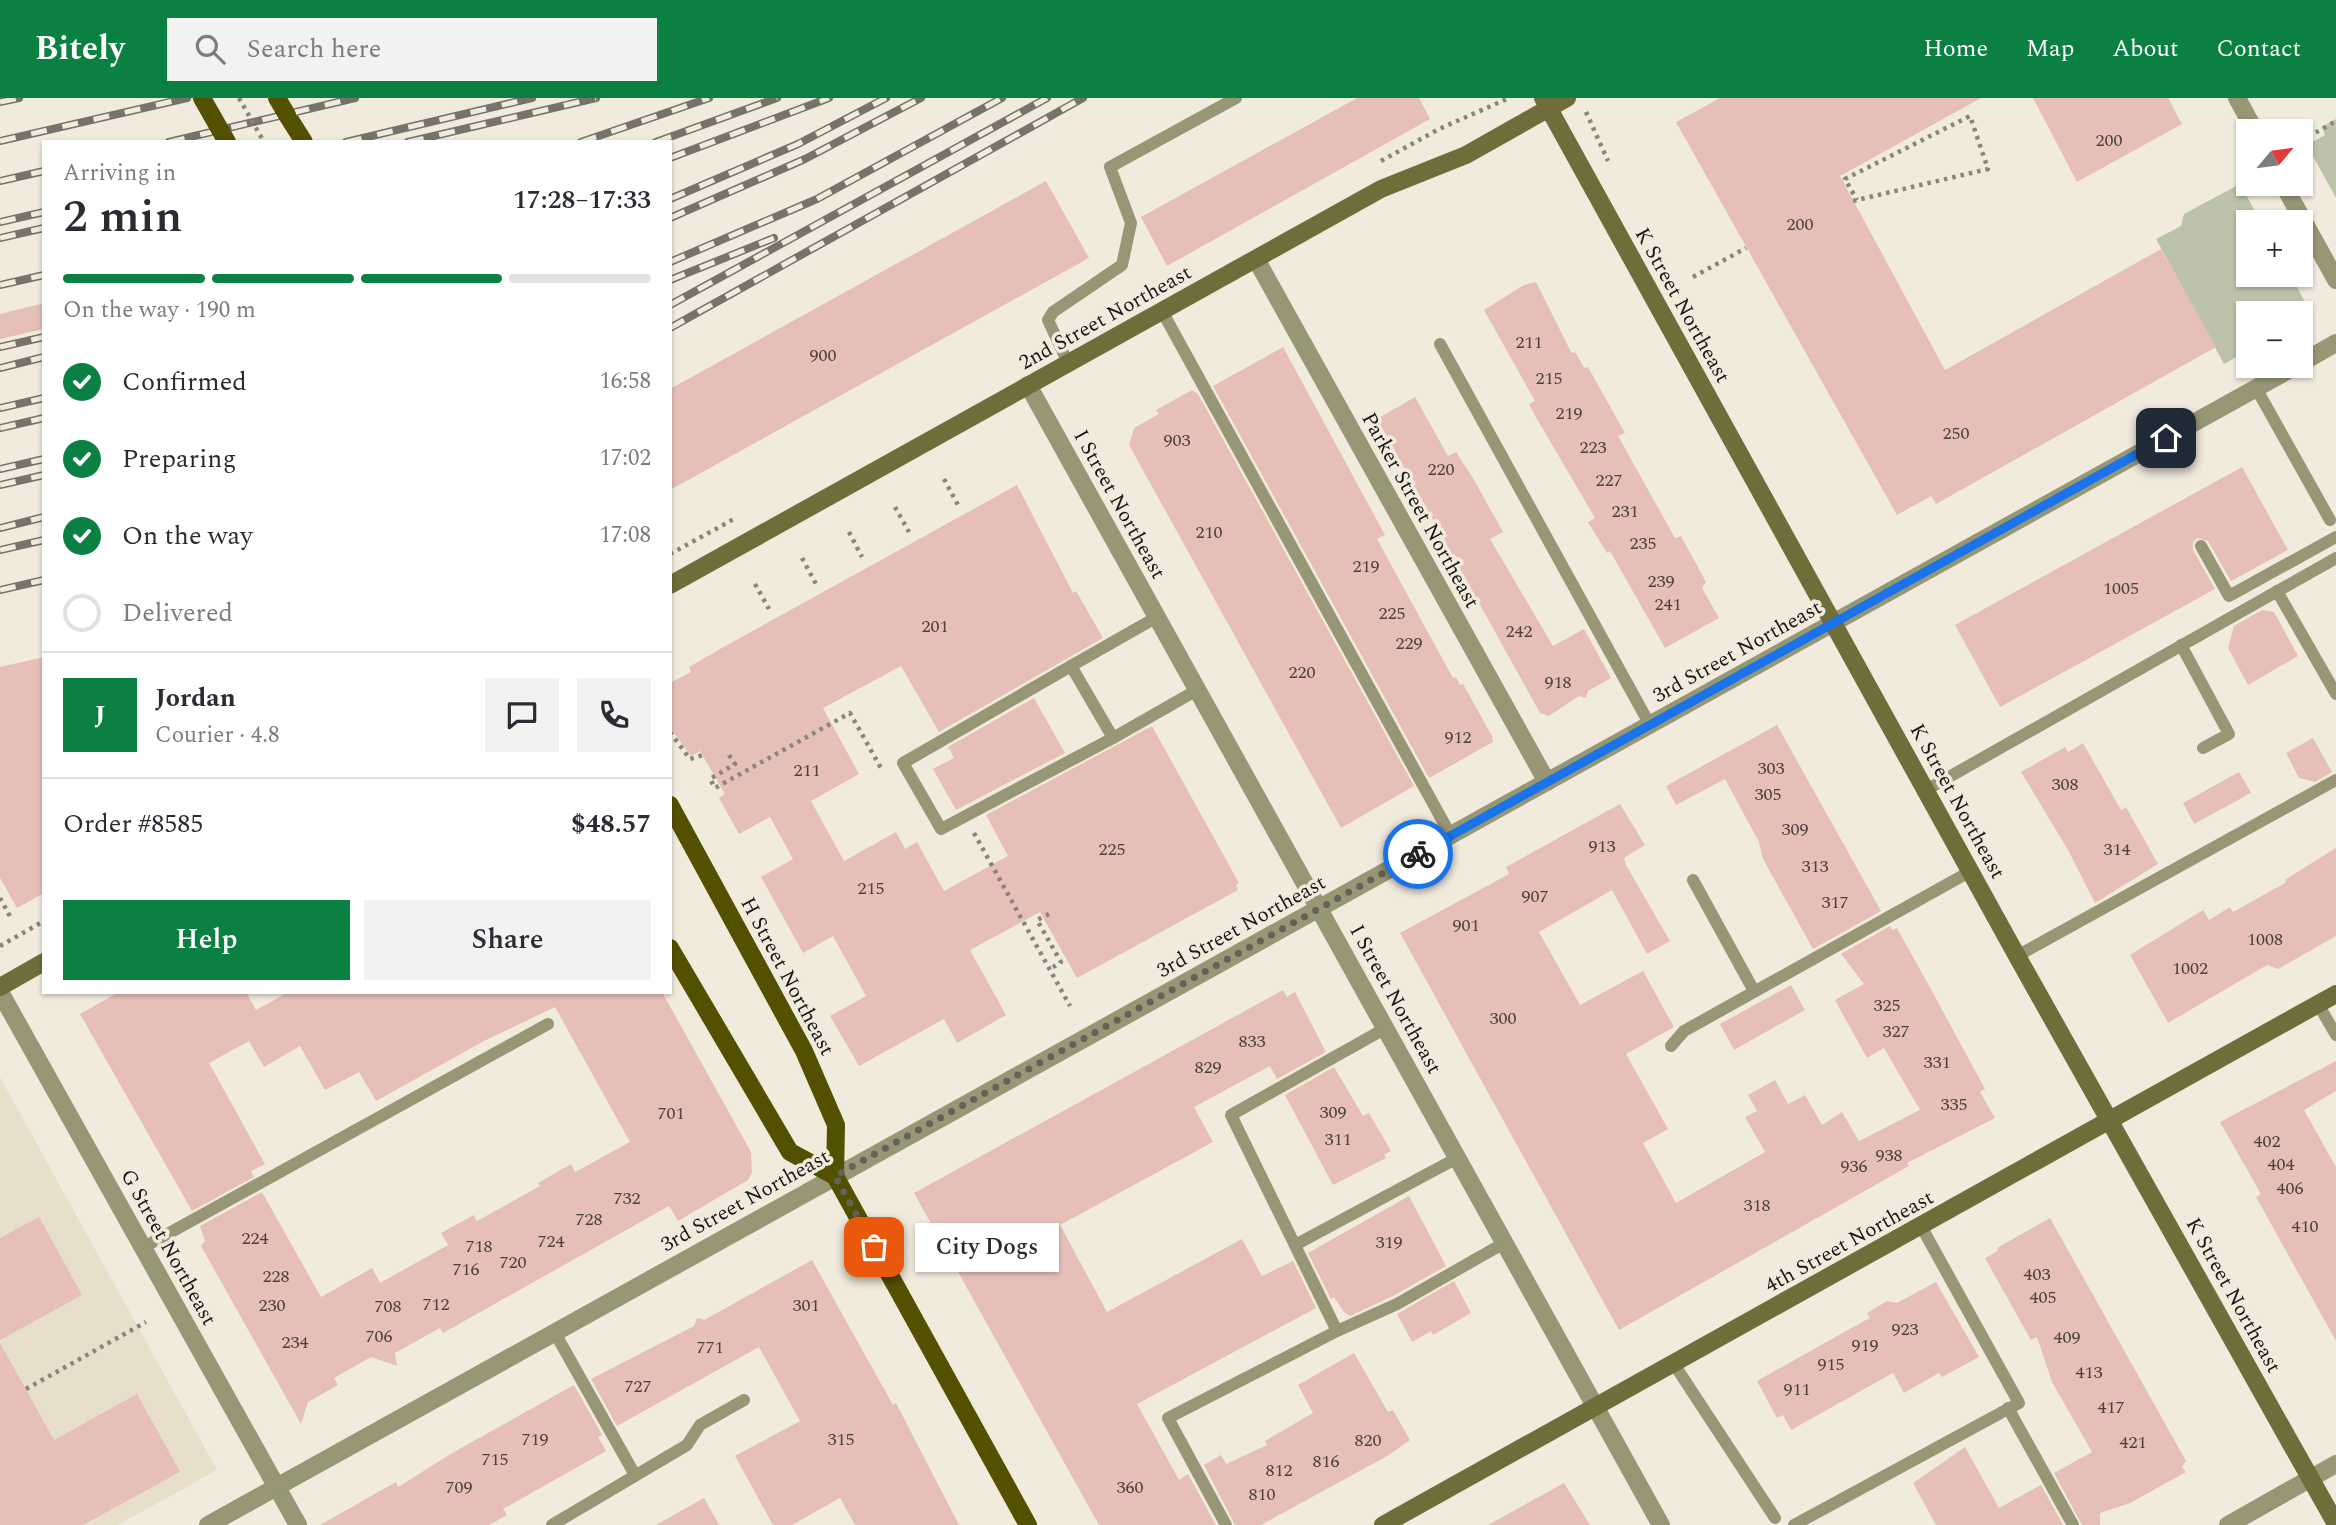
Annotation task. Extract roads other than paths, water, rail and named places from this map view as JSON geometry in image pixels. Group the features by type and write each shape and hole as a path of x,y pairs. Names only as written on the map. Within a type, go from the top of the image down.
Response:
{"main road":[{"path":"202,98 226,140"},
{"path":"277,98 303,140"},
{"name":"H Street Northeast","path":"672,809 793,1028 836,1125 835,1176"},
{"path":"672,951 790,1152 835,1176 1028,1525"}],"street":[{"name":"2nd Street Northeast","path":"672,584 1381,189 1446,165 1546,103 1567,98"},
{"path":"2237,98 2248,119"},
{"name":"K Street Northeast","path":"1546,103 2017,956 2336,1524"},
{"path":"2290,196 2336,280"},
{"name":"Parker Street Northeast","path":"1256,259 1547,782"},
{"path":"2313,356 2336,343"},
{"name":"3rd Street Northeast","path":"208,1525 2274,378"},
{"name":"I Street Northeast","path":"1028,385 1661,1525"},
{"path":"0,987 42,963"},
{"name":"G Street Northeast","path":"0,992 298,1525"},
{"name":"4th Street Northeast","path":"1383,1525 2336,994"},
{"path":"2228,1525 2336,1464"}],"lane":[{"path":"1068,363 1048,320 1053,312 1122,265 1131,223 1110,166 1236,98"},
{"path":"1162,311 1451,836"},
{"path":"1440,344 1650,725"},
{"path":"2256,388 2330,520"},
{"path":"2201,546 2229,596 2336,537"},
{"path":"1926,790 2336,558"},
{"path":"2277,591 2336,694"},
{"path":"1157,617 903,763 941,829 1197,690"},
{"path":"2181,645 2230,734 2203,748"},
{"path":"1072,666 1112,738"},
{"path":"2017,956 2336,780"},
{"path":"1671,1046 1684,1031 1971,871"},
{"path":"1693,880 1754,991"},
{"path":"2318,1004 2336,1035"},
{"path":"144,1247 548,1024"},
{"path":"1337,1331 1231,1115 1385,1028"},
{"path":"1295,1244 1458,1157"},
{"path":"1794,1525 2020,1403 1921,1226"},
{"path":"1226,1525 1168,1418 1337,1331 1397,1304 1506,1242"},
{"path":"555,1333 635,1475"},
{"path":"1674,1364 1774,1518"},
{"path":"552,1525 687,1445 700,1425 744,1400"},
{"path":"2008,1408 2073,1525"}],"railway":[{"path":"0,102 19,98"},
{"path":"0,141 187,98"},
{"path":"177,140 355,98"},
{"path":"354,140 532,98"},
{"path":"417,140 596,98"},
{"path":"587,140 709,98"},
{"path":"662,140 777,98"},
{"path":"672,157 829,98"},
{"path":"672,198 798,144 886,98"},
{"path":"672,217 805,159 921,98"},
{"path":"672,261 817,199 1002,98"},
{"path":"672,304 1047,98"},
{"path":"672,327 1083,98"},
{"path":"0,181 42,171"},
{"path":"0,222 42,212"},
{"path":"0,238 42,228"},
{"path":"672,279 774,238"},
{"path":"0,285 42,275"},
{"path":"0,347 42,337"},
{"path":"0,368 42,358"},
{"path":"0,408 42,398"},
{"path":"0,428 42,418"},
{"path":"0,469 42,459"},
{"path":"0,485 42,475"},
{"path":"0,528 42,518"},
{"path":"0,550 42,540"},
{"path":"0,590 42,580"}],"place":[{"name":"City Dogs","path":"874,1247"}]}
